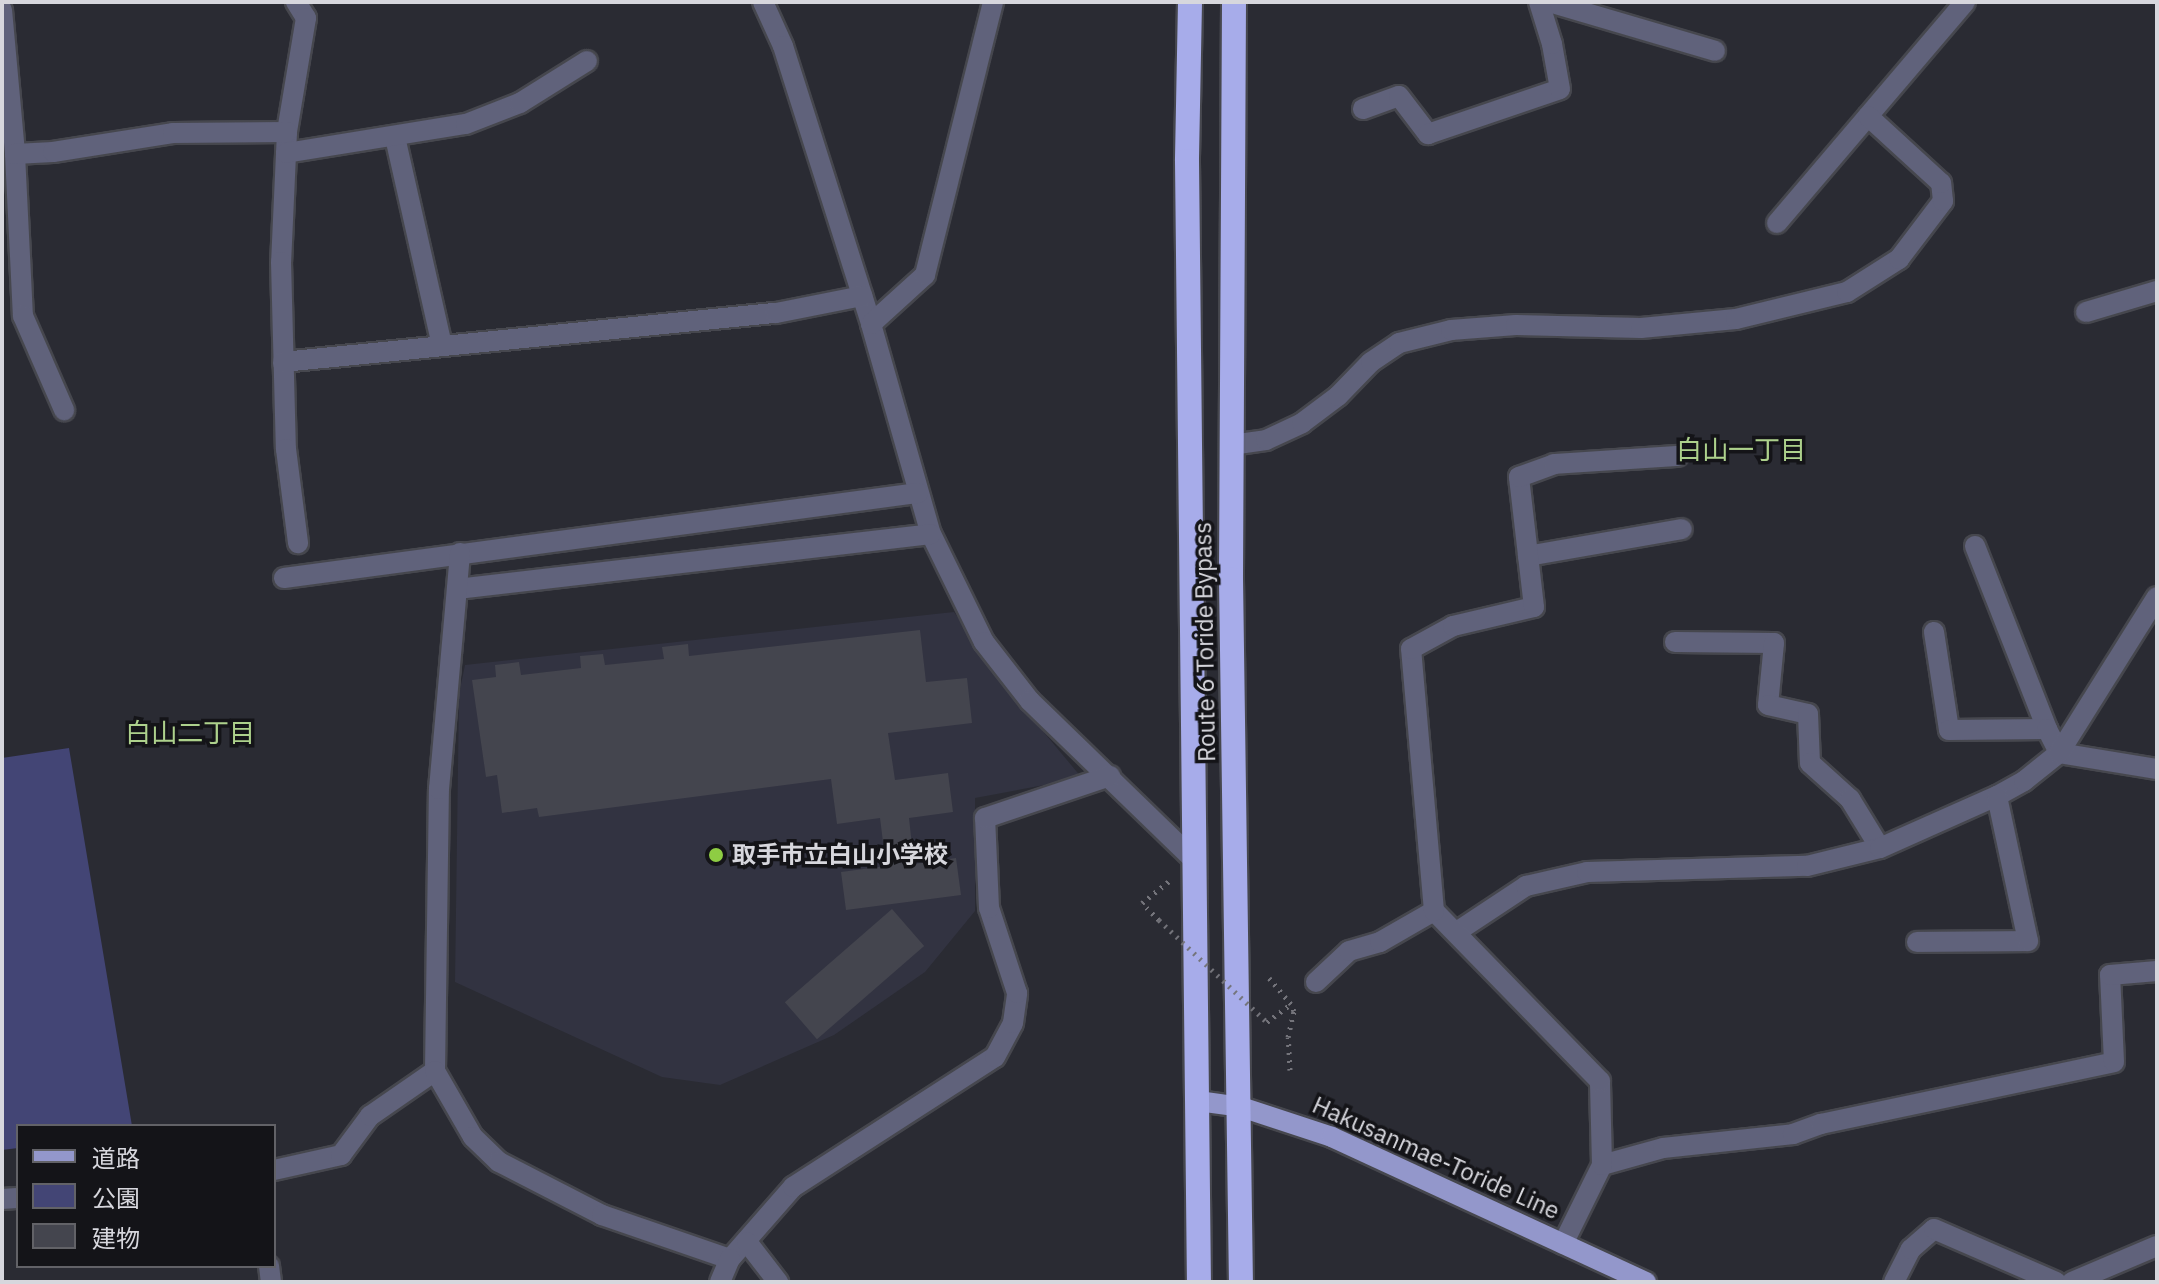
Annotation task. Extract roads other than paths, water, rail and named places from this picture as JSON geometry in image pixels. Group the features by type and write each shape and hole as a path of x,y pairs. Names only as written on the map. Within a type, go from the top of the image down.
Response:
{"highway":[{"name":"Route 6 Toride Bypass","path":"1190,2 1186,868 1198,1101 1199,1282"},
{"name":"Route 6 Toride Bypass","path":"1234,2 1231,445 1241,1282"}],"main road":[{"name":"Hakusanmae-Toride Line","path":"1198,1101 1241,1107 1332,1137 1563,1244 1612,1274 1646,1282"}],"street":[{"path":"296,2 306,18 287,132 281,262 286,449 298,543"},
{"path":"763,2 783,46 871,324 931,534 984,642 1030,701 1110,776 1186,868"},
{"path":"871,324 925,275 993,2"},
{"path":"1363,109 1399,96 1428,134 1560,89 1552,44 1539,2"},
{"path":"1549,2 1715,51"},
{"path":"1777,223 1965,2"},
{"path":"2,10 4,66 15,154 23,316 64,410"},
{"path":"286,153 466,124 520,103 587,61"},
{"path":"1231,445 1266,440 1302,423 1338,396 1371,362 1399,343 1451,330 1516,325 1641,328 1736,319 1847,292 1899,259 1943,201 1941,183 1868,116"},
{"path":"15,154 53,152 173,133 287,132"},
{"path":"395,137 442,345"},
{"path":"2086,312 2157,291"},
{"path":"283,362 776,313 862,296"},
{"path":"1563,1244 1602,1165 1600,1081 1458,931 1434,911 1411,649 1453,626 1534,607 1519,477 1554,464 1678,456"},
{"path":"284,578 918,493"},
{"path":"1528,556 1682,529"},
{"path":"457,589 931,534"},
{"path":"1975,546 2059,753"},
{"path":"460,553 439,789 435,1071 473,1137 499,1162 602,1215 730,1259"},
{"path":"1458,931 1526,886 1587,872 1807,866 1880,848 1997,796 2024,781 2059,753 2157,597"},
{"path":"1934,632 1949,730 2047,729"},
{"path":"1675,642 1774,643 1768,705 1808,714 1810,763 1850,799 1880,848"},
{"path":"2059,753 2157,769"},
{"path":"720,1282 730,1259 793,1187 995,1057 1013,1023 1017,993 989,908 985,818 1110,776"},
{"path":"1917,942 2028,941 1997,796"},
{"path":"1316,982 1349,951 1380,942 1434,911"},
{"path":"1602,1165 1663,1148 1793,1134 1821,1124 2114,1062 2110,975 2157,971"},
{"path":"276,1170 341,1155 370,1116 435,1071"},
{"path":"1894,1282 1911,1249 1934,1229 2056,1282"},
{"path":"747,1242 778,1282"},
{"path":"2072,1282 2157,1246"}],"place":[{"name":"取手市立白山小学校","path":"716,855"}],"district":[{"name":"白山一丁目","path":"1741,450"},
{"name":"白山二丁目","path":"190,733"}]}
